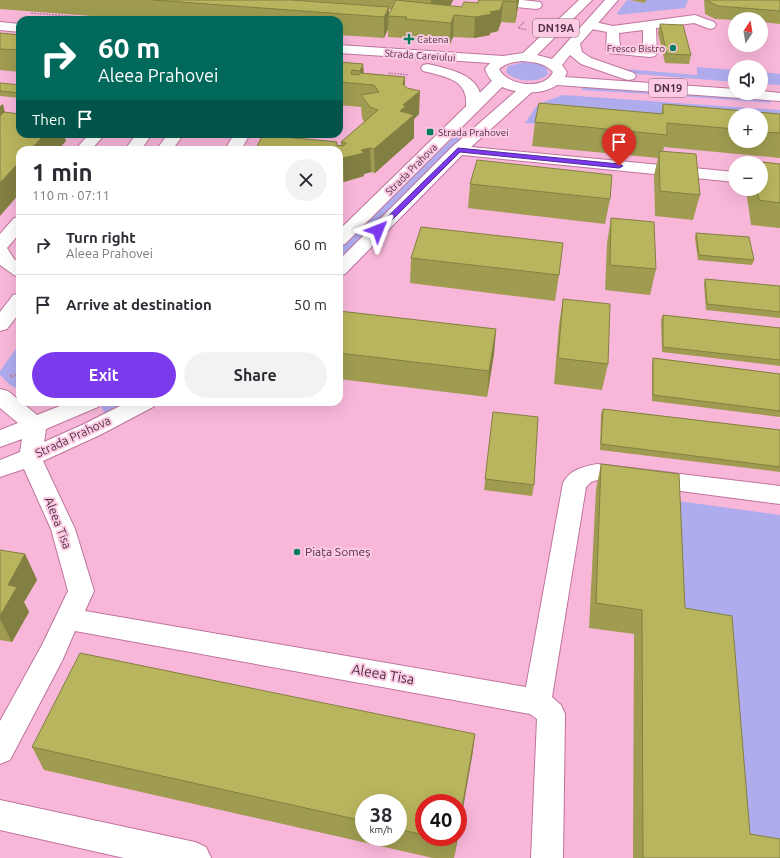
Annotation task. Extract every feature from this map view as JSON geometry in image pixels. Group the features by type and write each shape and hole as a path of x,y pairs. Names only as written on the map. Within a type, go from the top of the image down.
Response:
{"street":[{"name":"DN19A","path":"527,57 586,0"},
{"name":"DN19A","path":"557,72 576,39 612,0"},
{"path":"480,1 536,6"},
{"path":"245,7 330,13"},
{"path":"590,25 613,30 695,19 710,25"},
{"path":"613,30 613,50 650,54 649,25"},
{"path":"0,26 16,28"},
{"path":"573,44 576,54 586,62 629,76"},
{"name":"Strada Careiului","path":"343,49 502,60"},
{"name":"DN19","path":"502,60 527,57 543,60 557,72 780,97"},
{"name":"Strada Careiului","path":"343,60 486,75"},
{"name":"Strada Prahova","path":"343,236 473,108 486,75 495,64 502,60"},
{"path":"428,68 452,75 470,86 474,93 473,108"},
{"name":"DN19","path":"486,75 516,86 528,88 540,87 557,72 728,83"},
{"path":"768,87 780,88"},
{"name":"Strada Prahova","path":"343,266 458,150 528,88"},
{"path":"86,146 94,138"},
{"path":"458,150 728,176"},
{"path":"343,215 362,217"},
{"path":"0,245 16,227"},
{"path":"0,252 8,263 16,268"},
{"path":"0,325 16,305"},
{"path":"0,396 34,426 30,458"},
{"name":"Strada Prahova","path":"0,439 81,406"},
{"name":"Strada Prahova","path":"0,469 30,458 126,413 137,406"},
{"name":"Aleea Tisa","path":"0,750 69,619 81,591 63,529 30,458"},
{"path":"547,858 551,714 536,702 575,483 584,475 597,472 780,495"},
{"name":"Aleea Tisa","path":"69,619 536,702"},
{"path":"0,815 195,858"}],"path":[{"path":"54,16 31,14 61,16"}],"shaded area":[{"path":"627,0 644,3 647,0 688,0 685,8 618,15 617,13"},
{"path":"524,62 538,63 547,68 548,74 539,79 521,80 506,72 508,66"},
{"path":"697,67 728,69 728,81 625,73 625,69 697,75"},
{"path":"768,73 780,74 780,85 768,84"},
{"path":"583,86 649,90 650,94 582,90"},
{"path":"667,92 728,97 728,100 667,95"},
{"path":"563,95 751,108 728,108 728,116 632,132 525,123 538,104"},
{"path":"732,100 768,100 771,103"},
{"path":"768,109 780,110 780,130 768,121"},
{"path":"461,131 469,133 343,261 343,244"},
{"path":"16,349 16,388 10,385 0,375 0,371"},
{"path":"103,406 123,406 106,415 101,407"},
{"path":"671,500 780,515 780,858 755,858 675,633"}],"building":[{"path":"153,0 291,0 389,7 384,17"},
{"path":"396,0 462,7 464,2 478,3 479,0 517,0 517,2 503,1 500,10 490,12 492,14 475,17 454,15 451,23 388,16"},
{"path":"707,0 780,0 780,11 718,6"},
{"path":"660,24 683,25 691,55 667,54"},
{"path":"0,33 16,35 16,50 0,49"},
{"path":"343,62 363,64 360,71 352,70 351,74 359,75 360,73 405,77 403,84 407,88 420,91 403,105 406,106 400,111 414,115 374,149 370,148 361,150 364,153 343,158 343,146 346,143 341,142 378,110 370,107 361,95 379,92 374,85 343,82"},
{"path":"0,83 16,85 16,93 0,91"},
{"path":"539,103 663,114 663,104 728,110 728,128 667,123 667,135 535,122"},
{"path":"4,112 16,114 16,138 41,138 34,146 16,146 16,165 0,183 0,116"},
{"path":"768,113 780,114 780,133 768,132"},
{"path":"261,138 295,138 337,142 336,145 343,146 257,146"},
{"path":"659,151 696,154 700,195 660,191"},
{"path":"477,160 612,175 610,199 470,184"},
{"path":"768,163 780,164 780,203 759,200 758,196 768,196"},
{"path":"611,218 654,222 656,269 610,265"},
{"path":"421,227 563,243 559,275 411,258"},
{"path":"696,233 749,237 754,260 699,255"},
{"path":"705,279 780,286 780,312 707,304"},
{"path":"563,299 610,304 608,364 558,358"},
{"path":"343,311 496,329 489,371 343,353"},
{"path":"663,315 780,328 780,360 663,347"},
{"path":"653,358 780,374 780,411 653,395"},
{"path":"603,409 780,430 780,467 601,444"},
{"path":"493,412 538,417 534,485 485,479"},
{"path":"601,464 679,474 685,608 732,616 750,834 780,839 780,858 643,858 642,610 596,603"},
{"path":"0,550 25,554 8,585 17,587 0,616"},
{"path":"80,653 475,734 464,794 415,794 415,833 407,831 407,794 355,794 355,819 32,747"}],"place":[{"name":"Catena","path":"409,39"},
{"name":"Fresco Bistro","path":"673,48"},
{"name":"Strada Prahovei","path":"430,132"},
{"name":"Piața Someș","path":"297,552"}],"route":[{"path":"378,230 458,150 619,166"}]}
